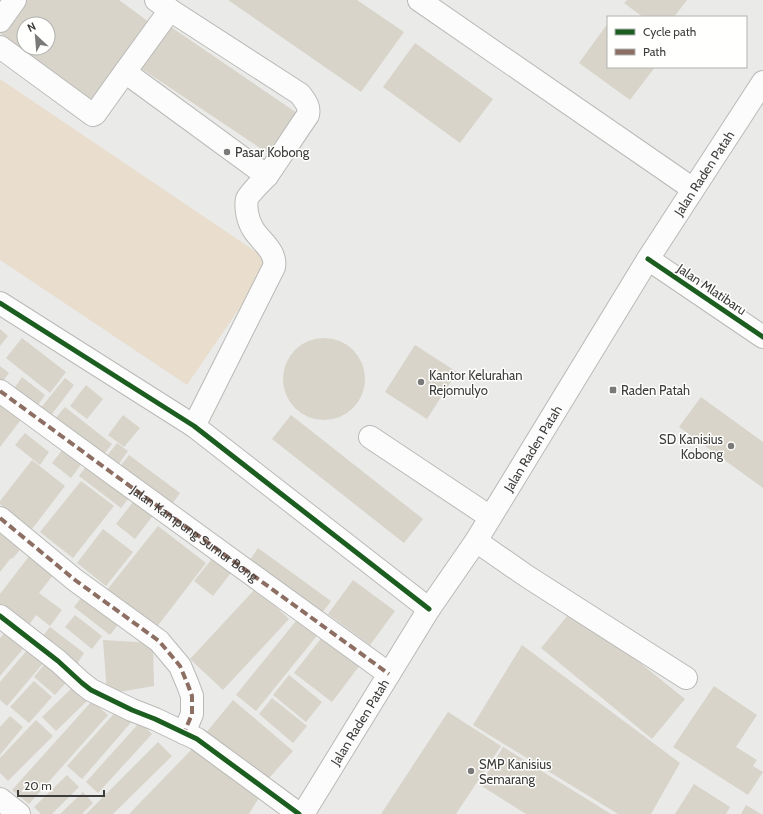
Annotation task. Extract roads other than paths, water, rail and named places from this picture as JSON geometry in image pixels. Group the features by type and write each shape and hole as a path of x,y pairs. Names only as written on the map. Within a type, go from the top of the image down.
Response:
{"main road":[{"path":"0,21 15,0"},
{"path":"419,0 694,189"},
{"path":"0,47 93,115 125,72 163,5 300,94 307,104 309,109 308,115 266,176 247,198 246,210 249,222 274,256 274,267 194,426"},
{"path":"125,72 266,176"},
{"name":"Jalan Raden Patah","path":"303,814 430,609 476,541 648,259 760,93"},
{"name":"Jalan Mlatibaru","path":"648,259 763,337"},
{"path":"0,303 194,426 430,609"},
{"name":"Jalan Kampung Sumur Bong","path":"0,391 389,674"},
{"path":"370,437 490,518"},
{"path":"0,518 75,580 158,641 180,666 192,696 192,714 184,733"},
{"path":"476,541 528,577 686,678"},
{"path":"0,616 58,661 91,690 197,739 298,814"},
{"path":"0,799 18,814"}],"place":[{"name":"Pasar Kobong","path":"227,152"},
{"name":"Kantor Kelurahan Rejomulyo","path":"421,382"},
{"name":"Raden Patah","path":"613,390"},
{"name":"SD Kanisius Kobong","path":"731,446"},
{"name":"SMP Kanisius Semarang","path":"471,771"}]}
